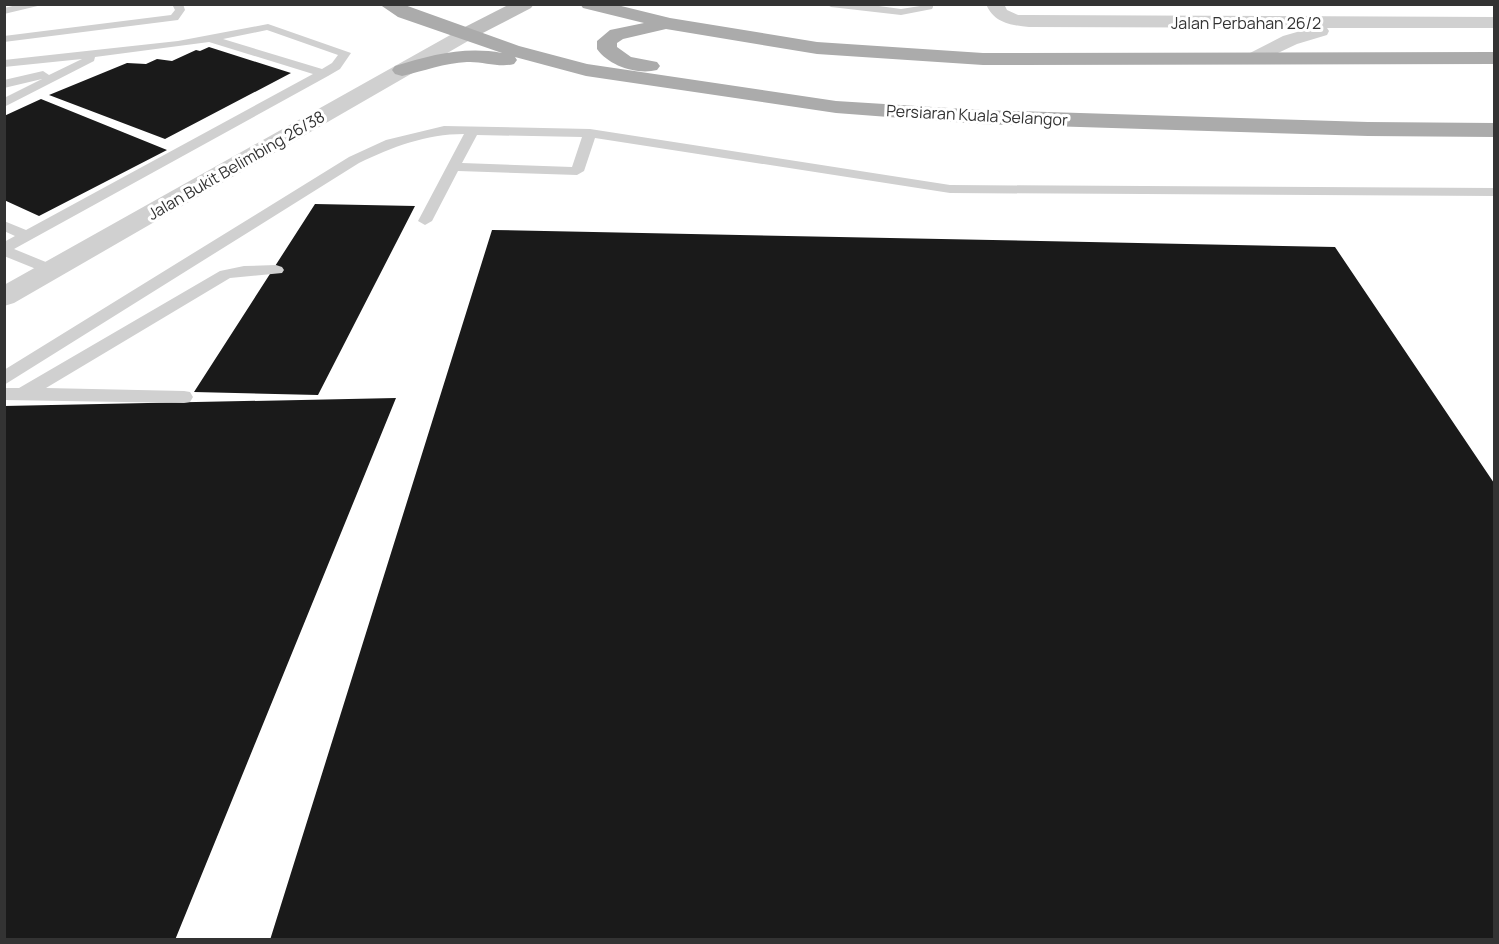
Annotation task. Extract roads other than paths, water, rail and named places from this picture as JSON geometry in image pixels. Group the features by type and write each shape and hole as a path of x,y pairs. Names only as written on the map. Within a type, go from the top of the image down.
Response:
{"main road":[{"path":"468,33 525,4"},
{"path":"589,4 620,9 670,24 817,48 983,59 1494,58"},
{"path":"396,9 423,29 425,43 407,67"},
{"name":"Persiaran Kuala Selangor","path":"396,9 512,50 586,70 836,107 993,118 1368,129 1494,130"},
{"path":"670,24 617,34 607,41 607,49 625,62 786,90 836,107"},
{"path":"407,67 437,59 483,54 536,67 586,70"}],"street":[{"name":"Jalan Perbahan 26/2","path":"997,9 1015,20 1029,21 1494,22"},
{"path":"1255,58 1290,40 1351,23"},
{"name":"Jalan Bukit Belimbing 26/38","path":"4,297 468,33"}],"lane":[{"path":"4,11 41,4"},
{"path":"4,39 174,18 180,9 177,4"},
{"path":"831,4 901,12 928,7 927,4"},
{"path":"4,64 178,44 268,27 345,53 336,66 324,73 4,249"},
{"path":"210,38 324,73"},
{"path":"4,103 103,53"},
{"path":"4,84 74,67"},
{"path":"4,379 354,160 391,143 444,130 590,134 950,189 1494,192"},
{"path":"425,221 472,131"},
{"path":"453,167 577,171 590,134"},
{"path":"4,225 26,236"},
{"path":"4,249 52,270"},
{"path":"23,394 226,274 276,270"},
{"path":"4,394 184,397"}]}
